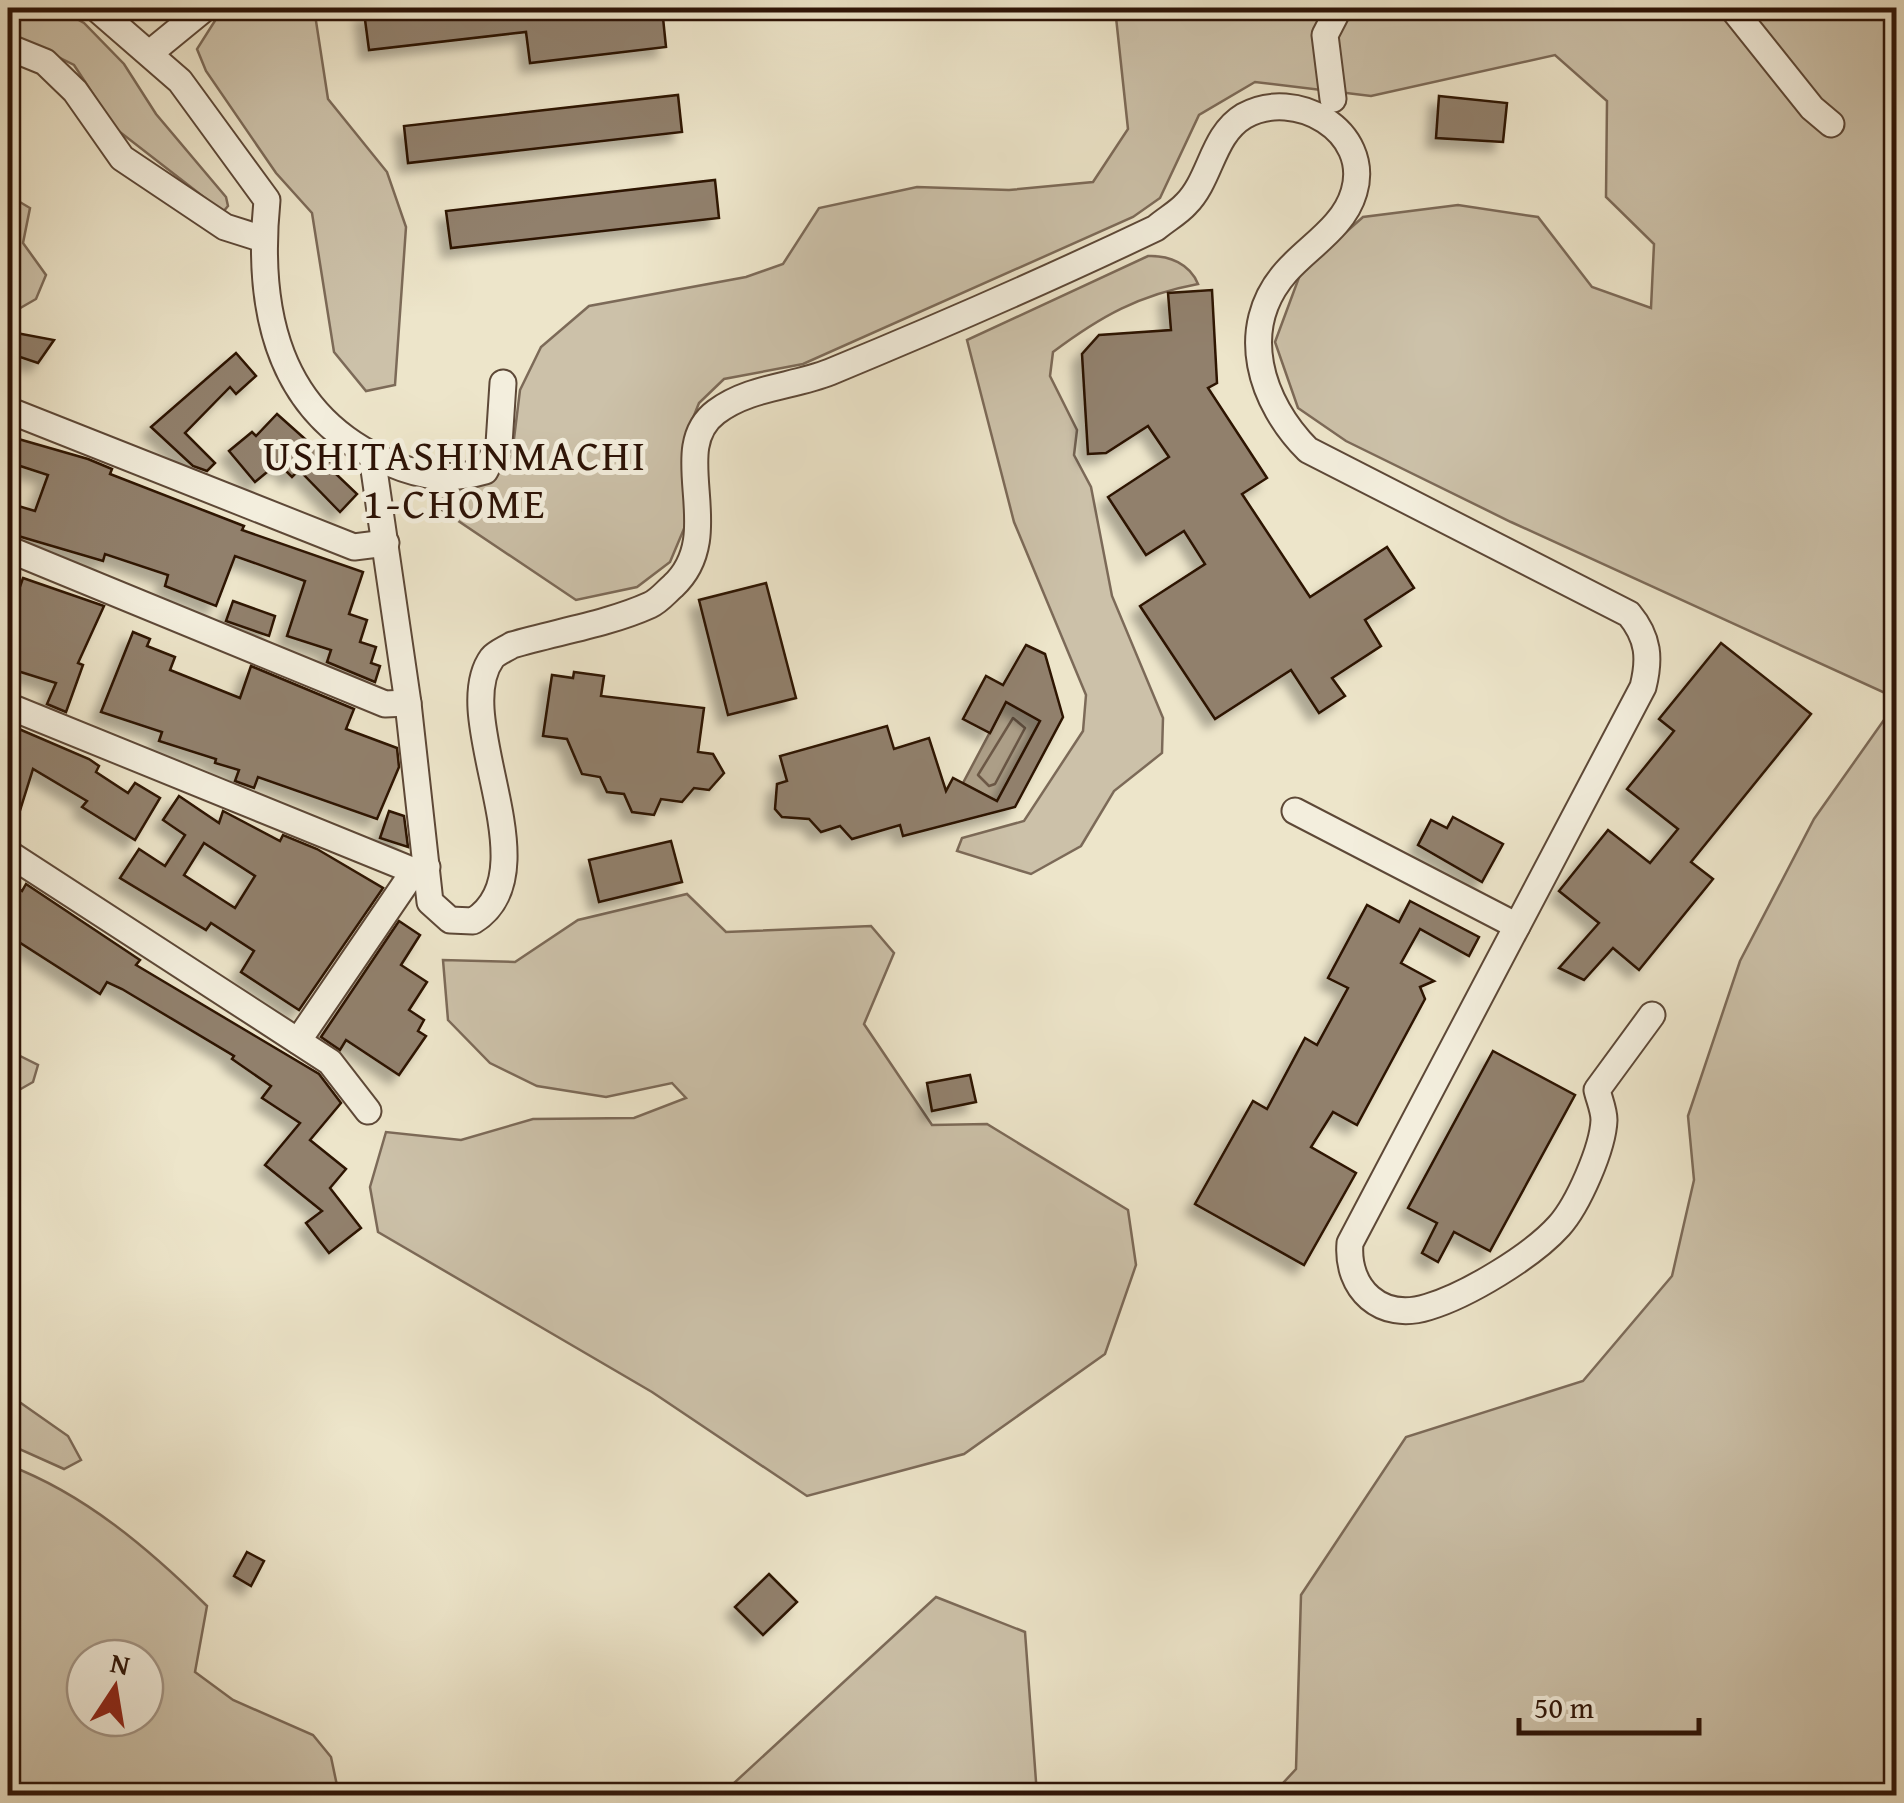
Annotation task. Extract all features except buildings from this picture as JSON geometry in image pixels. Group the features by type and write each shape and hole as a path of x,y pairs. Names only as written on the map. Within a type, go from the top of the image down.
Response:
{"street":[{"path":"96,8 180,82 266,200 263,239 268,314 289,378 326,424 372,456 414,474 456,479 485,470 499,444 503,383"},
{"path":"150,53 206,8"},
{"path":"1333,99 1325,35 1339,8"},
{"path":"1732,8 1812,108 1831,124"},
{"path":"8,47 45,62 75,91 122,158 226,227 263,239"},
{"path":"372,456 408,703 421,869 430,902 450,920 473,921 502,892 506,866 483,684 493,657 512,646 653,604 681,578 699,547 694,463 700,432 713,414 744,395 826,374 1156,228 1186,204 1223,135 1245,116 1295,108 1335,126 1349,142 1357,169 1354,192 1341,218 1283,275 1269,300 1259,364 1266,394 1285,427 1308,450 1630,614 1646,642 1649,663 1643,688 1350,1243 1348,1266 1358,1289 1392,1308 1426,1308 1495,1275 1560,1225 1598,1155 1604,1117 1597,1090 1652,1015"},
{"path":"8,410 354,547 386,543"},
{"path":"8,549 386,704 408,703"},
{"path":"8,706 421,869"},
{"path":"1294,810 1517,926"},
{"path":"8,853 330,1062 368,1111"},
{"path":"298,1041 421,869"}],"shaded area":[{"path":"8,8 57,8 84,23 124,64 156,114 226,197 228,206 223,212 116,129 74,65 8,32"},
{"path":"223,8 314,8 328,99 387,172 406,227 395,385 366,391 334,352 312,213 276,173 206,71 197,49"},
{"path":"1115,8 1896,8 1896,698 1511,522 1346,441 1298,408 1275,342 1301,272 1363,217 1458,205 1538,217 1592,287 1651,308 1654,244 1606,197 1607,101 1555,55 1371,96 1255,82 1199,115 1160,198 1133,217 803,364 724,379 699,403 685,438 686,524 670,562 637,587 576,600 436,506 452,488 491,480 512,455 520,390 541,347 589,306 746,277 783,264 819,208 917,187 1009,190 1093,182 1128,129"},
{"path":"8,195 30,208 23,243 46,275 36,299 8,315"},
{"path":"1148,256 1178,262 1198,284 1139,301 1088,328 1053,352 1050,376 1077,430 1074,455 1091,487 1112,596 1163,718 1162,753 1114,791 1081,846 1031,874 957,851 962,838 1024,821 1083,731 1086,695 1014,522 967,340"},
{"path":"1896,703 1896,1795 1272,1795 1296,1769 1301,1595 1406,1437 1583,1381 1672,1276 1694,1180 1688,1116 1740,961 1814,819"},
{"path":"687,894 726,932 871,926 894,953 864,1024 932,1125 987,1124 1128,1210 1136,1265 1105,1354 964,1454 807,1496 652,1392 378,1232 370,1187 386,1132 461,1140 533,1119 634,1118 686,1098 672,1083 606,1097 537,1086 490,1063 448,1020 443,960 515,962 578,920"},
{"path":"8,1050 38,1065 33,1082 19,1090 8,1087"},
{"path":"8,1394 68,1436 81,1460 64,1469 8,1444"},
{"path":"8,1465 90,1507 207,1606 195,1672 233,1700 313,1735 331,1757 339,1795 8,1795"},
{"path":"936,1597 1025,1632 1037,1795 721,1795"}],"water":[{"path":"1006,702 1040,721 997,801 963,783"}],"district":[{"name":"USHITASHINMACHI 1-CHOME","path":"455,478"}]}
